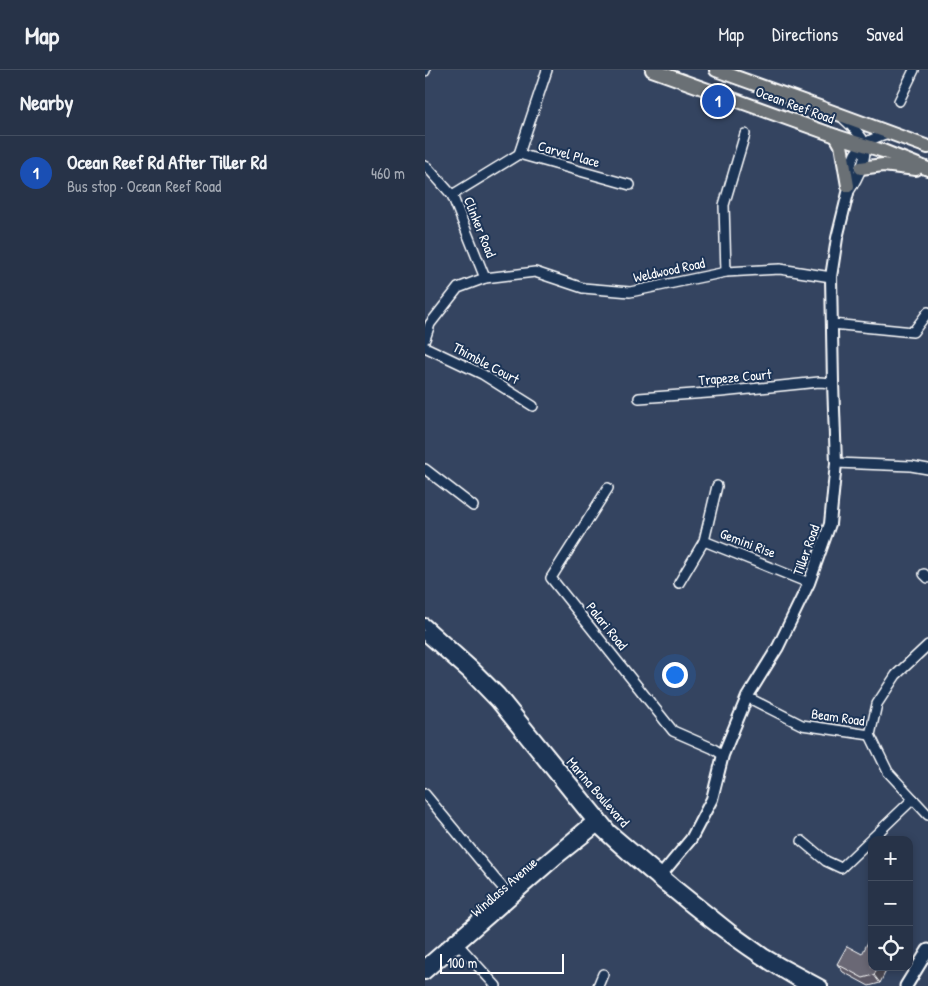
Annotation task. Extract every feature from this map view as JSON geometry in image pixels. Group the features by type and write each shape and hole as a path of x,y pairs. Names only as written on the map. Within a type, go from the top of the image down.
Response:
{"main road":[{"name":"Ocean Reef Road","path":"652,70 883,151 928,170"},
{"name":"Ocean Reef Road","path":"715,70 928,147"},
{"path":"836,136 841,145 848,190"},
{"path":"861,168 883,165 928,170"},
{"path":"906,986 928,950"},
{"path":"914,986 928,963"}],"street":[{"path":"519,154 547,70"},
{"path":"899,102 914,70"},
{"path":"839,114 862,139 863,145 877,136 889,133"},
{"path":"726,272 724,205 745,134"},
{"name":"Tiller Road","path":"848,190 857,179 865,156 863,145"},
{"name":"Tiller Road","path":"659,877 691,839 712,798 723,755 747,697 778,647 809,582 830,524 836,463 831,277 849,176 855,154 863,145"},
{"name":"Carvel Place","path":"452,195 519,154 630,185"},
{"name":"Clinker Road","path":"425,166 452,195 485,278"},
{"name":"Weldwood Road","path":"425,339 430,324 458,288 485,278 535,272 583,288 630,292 726,272 780,270 831,277"},
{"path":"832,324 913,332 928,312"},
{"name":"Thimble Court","path":"425,347 482,374 533,406"},
{"name":"Trapeze Court","path":"639,398 819,382 833,383"},
{"path":"836,463 911,466 928,469"},
{"path":"425,469 473,506"},
{"name":"Gemini Rise","path":"679,584 704,541 717,486"},
{"name":"Palari Road","path":"608,488 551,578 673,731 712,748 723,755"},
{"name":"Gemini Rise","path":"704,541 809,582"},
{"name":"Marina Boulevard","path":"425,624 499,693 597,822"},
{"name":"Marina Boulevard","path":"425,635 468,673 497,703 597,822 631,859 659,877 764,954 822,986"},
{"path":"928,645 896,675 877,704 871,736 889,772 928,815"},
{"name":"Beam Road","path":"747,697 802,726 871,736"},
{"path":"427,799 510,896"},
{"path":"802,841 826,861 841,868 913,799"},
{"name":"Windlass Avenue","path":"425,974 456,943 510,896 558,858 597,822"},
{"name":"Marina Boulevard","path":"659,877 703,917 739,945 806,986"},
{"path":"456,943 496,986"},
{"name":"Windlass Avenue","path":"425,965 456,943"},
{"path":"598,986 603,974"}],"building":[{"path":"868,942 868,971 876,971 874,975 863,978 837,964 847,946 862,954"}],"place":[{"name":"Ocean Reef Rd After Tiller Rd","path":"718,101"}]}
